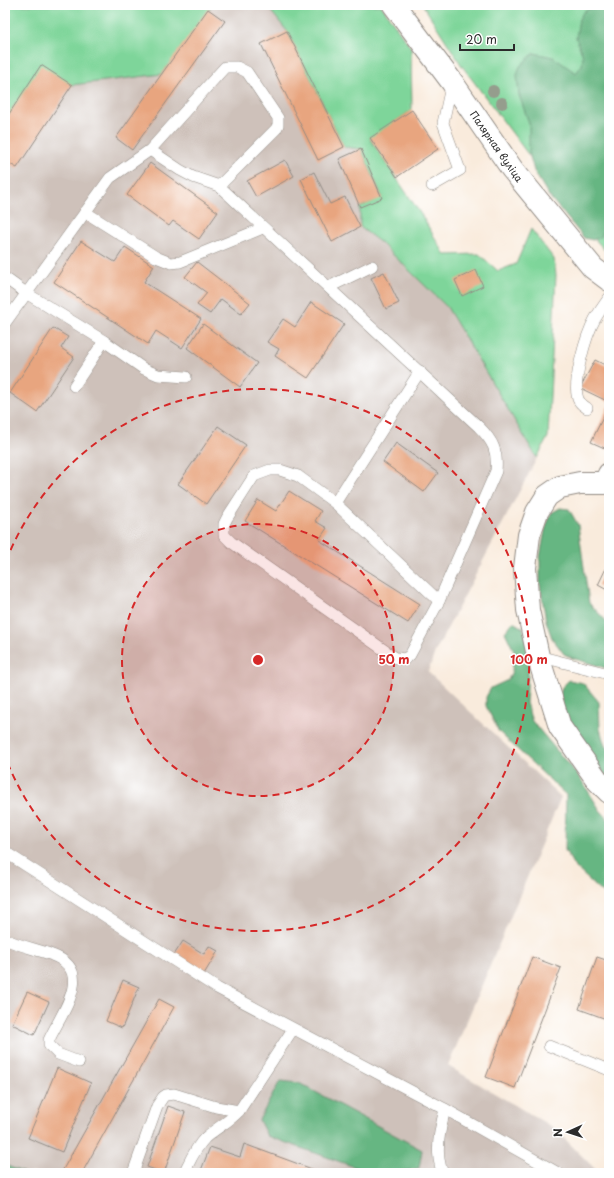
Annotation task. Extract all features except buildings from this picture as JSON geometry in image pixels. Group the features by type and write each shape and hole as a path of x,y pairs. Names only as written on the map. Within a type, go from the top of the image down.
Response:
{"street":[{"name":"Палярная вуліца","path":"394,5 452,82 512,169 593,268 609,280"},
{"path":"608,481 560,486 547,496 537,512 529,535 525,568 528,610 538,656 560,726 598,781 609,792"}],"lane":[{"path":"5,323 110,178 150,150 225,67 237,67 247,72 275,112 278,118 278,125 272,134 219,186"},
{"path":"432,186 460,170 443,122 452,82"},
{"path":"150,150 186,174 219,186 420,371 488,436 494,447 497,459 496,471 439,601 410,655 405,659 396,658 230,542 224,535 224,524 227,518 254,476 270,470 280,470 298,476 336,503 439,601"},
{"path":"85,212 156,257 171,263 180,262 263,228"},
{"path":"329,287 372,266"},
{"path":"5,278 152,373 167,376 186,377"},
{"path":"587,408 581,404 577,395 577,378 580,363 595,319 609,298"},
{"path":"74,386 104,341"},
{"path":"336,503 420,371"},
{"path":"538,656 609,674"},
{"path":"5,852 217,988 445,1109 558,1173"},
{"path":"5,941 53,955 63,960 69,966 74,980 73,988 68,1003 49,1040 49,1045 58,1054 79,1062"},
{"path":"184,1173 195,1152 204,1140 232,1119 239,1111 293,1029"},
{"path":"549,1046 609,1070"},
{"path":"133,1173 157,1106 166,1095 179,1094 216,1107 239,1111"},
{"path":"443,1173 439,1154 439,1136 445,1109"}],"shaded area":[{"path":"212,5 266,5 287,31 361,149 382,198 361,207 360,227 381,243 447,307 537,458 435,652 428,672 561,797 448,1066 554,1128 599,1173 5,1173 5,120 208,9"}],"green space":[{"path":"5,5 212,5 162,74 72,85 5,120"},
{"path":"266,5 381,5 411,48 412,110 370,139 422,216 445,255 479,254 498,271 516,264 531,229 554,259 556,275 548,437 537,458 447,307 381,243 360,227 360,207 382,197 361,149 344,147 287,31"},
{"path":"423,5 609,5 609,255 572,213 462,66"},
{"path":"598,5 609,5 609,188 603,231 601,237 593,240 584,238 549,196 534,171 529,153 529,123 519,95 517,75 520,66 534,53 553,57 576,73 582,65 583,56 576,38 579,19 584,11"},
{"path":"560,508 569,509 578,525 589,603 609,624 609,669 572,658 564,654 552,638 546,621 540,585 540,557 545,530 551,513"},
{"path":"513,622 523,628 530,648 526,703 532,721 580,778 600,810 609,820 609,894 603,893 574,866 565,850 566,795 499,732 486,706 486,697 491,688 508,680 512,671 514,651 505,632"},
{"path":"569,680 583,683 599,702 600,729 605,746 609,749 609,780 567,724 560,696 562,687"},
{"path":"280,1081 299,1083 422,1150 419,1168 396,1173 372,1173 267,1136 259,1120"},
{"path":"5,1165 24,1173 5,1173"}]}
